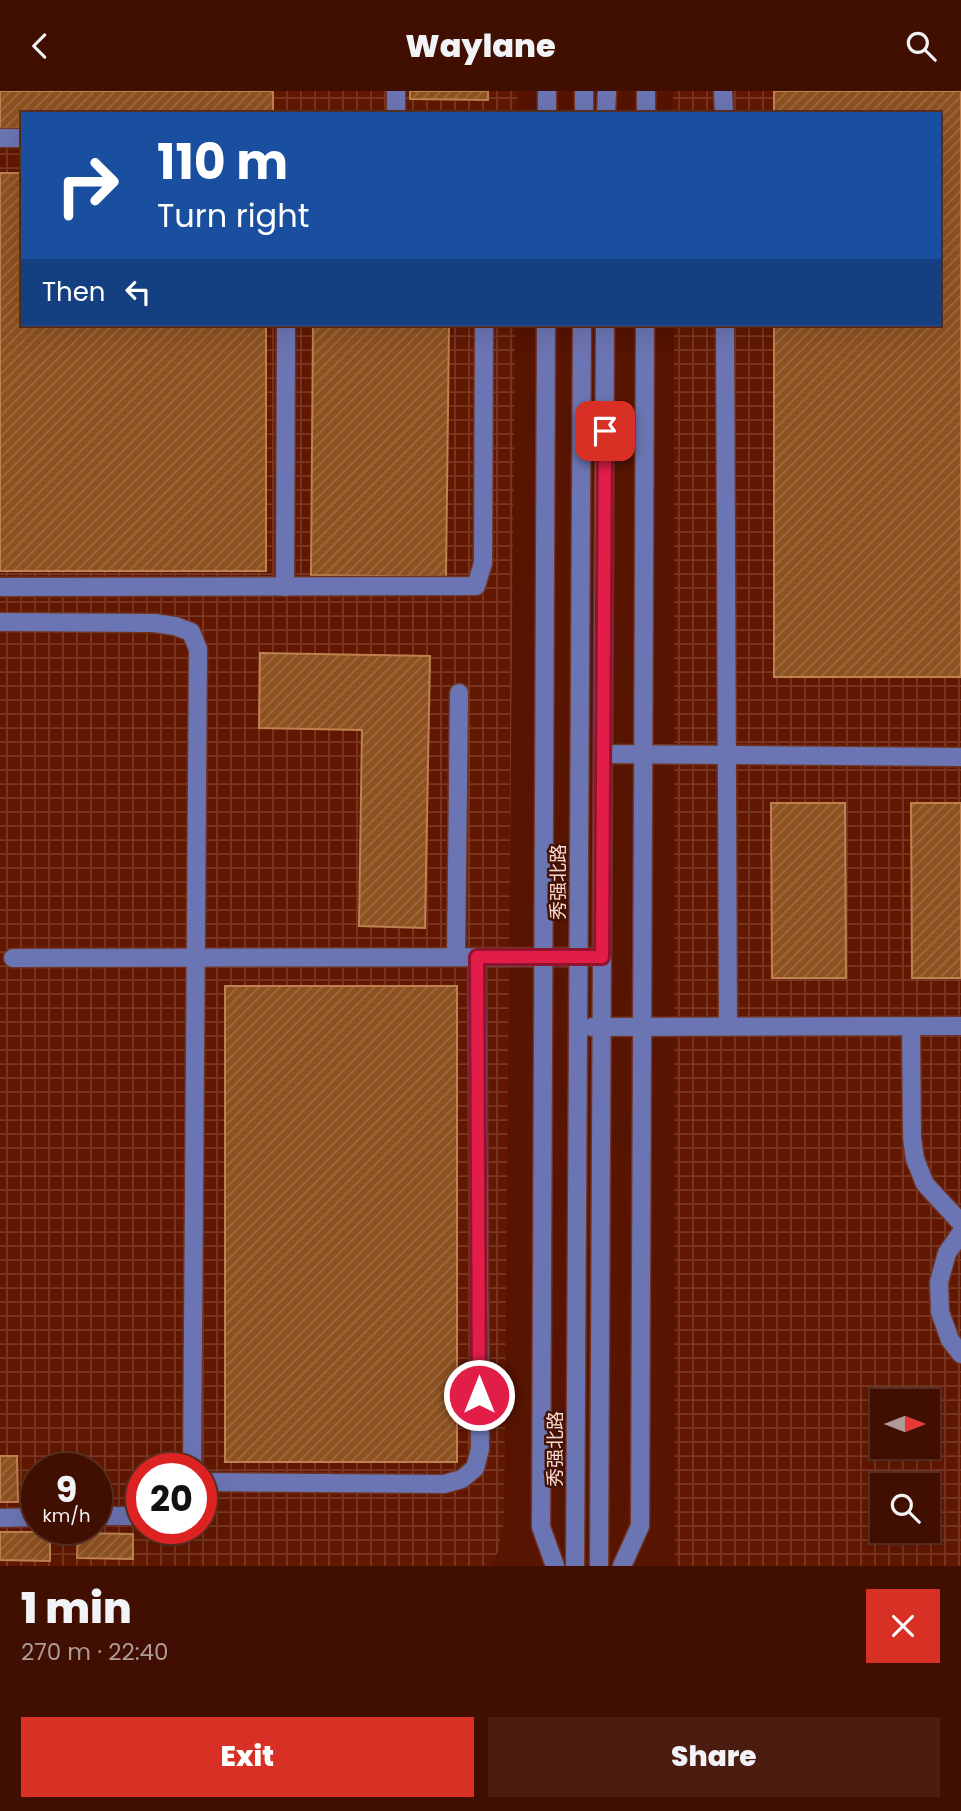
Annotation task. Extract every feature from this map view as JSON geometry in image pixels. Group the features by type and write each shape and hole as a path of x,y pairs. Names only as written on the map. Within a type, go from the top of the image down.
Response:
{"street":[{"path":"396,91 396,112"},
{"path":"547,91 547,112"},
{"path":"584,91 584,112"},
{"path":"607,91 607,112"},
{"path":"646,91 646,112"},
{"path":"723,91 724,112"},
{"path":"0,138 21,138"},
{"path":"285,587 286,326"},
{"path":"0,587 477,586 483,563 484,326"},
{"path":"546,326 541,1527 555,1566"},
{"name":"秀强北路","path":"575,1566 583,326"},
{"path":"599,1566 605,326"},
{"path":"622,1566 640,1525 645,326"},
{"path":"725,326 729,1026"},
{"path":"0,621 153,623 175,626 191,632 198,649 192,1453"},
{"path":"456,957 459,693"},
{"path":"603,754 961,757"},
{"path":"217,1482 444,1484 462,1479 475,1468 480,1449 477,957"},
{"path":"13,958 602,957"},
{"path":"578,1027 961,1025"},
{"path":"911,1026 912,1138 915,1159 925,1184 961,1223"},
{"path":"961,1233 947,1252 939,1282 940,1312 950,1340 961,1354"},
{"path":"0,1518 21,1517"}],"shaded area":[{"path":"0,91 517,91 517,112 21,112 21,326 515,326 504,1522 498,1552 489,1566 0,1566"},
{"path":"673,91 961,91 961,1566 675,1566 674,326 941,326 941,112 673,112"}],"building":[{"path":"0,91 273,91 273,112 21,112 21,128 0,128"},
{"path":"410,91 488,91 488,100 410,99"},
{"path":"774,91 961,91 961,677 774,677 774,326 941,326 941,112 774,112"},
{"path":"0,173 21,173 21,326 266,326 266,571 0,571"},
{"path":"313,326 449,326 446,577 311,575"},
{"path":"260,653 430,656 425,928 359,926 362,730 259,728"},
{"path":"771,803 845,803 846,978 772,978"},
{"path":"911,803 961,803 961,978 912,978"},
{"path":"225,986 457,986 457,1462 225,1462"},
{"path":"0,1456 17,1456 18,1502 0,1502"},
{"path":"0,1532 21,1532 21,1544 50,1544 50,1561 0,1560"},
{"path":"112,1534 126,1534 126,1544 133,1544 133,1559 77,1558 78,1544 112,1544"}],"route":[{"path":"479,1395 477,957 602,957 605,431"}]}
